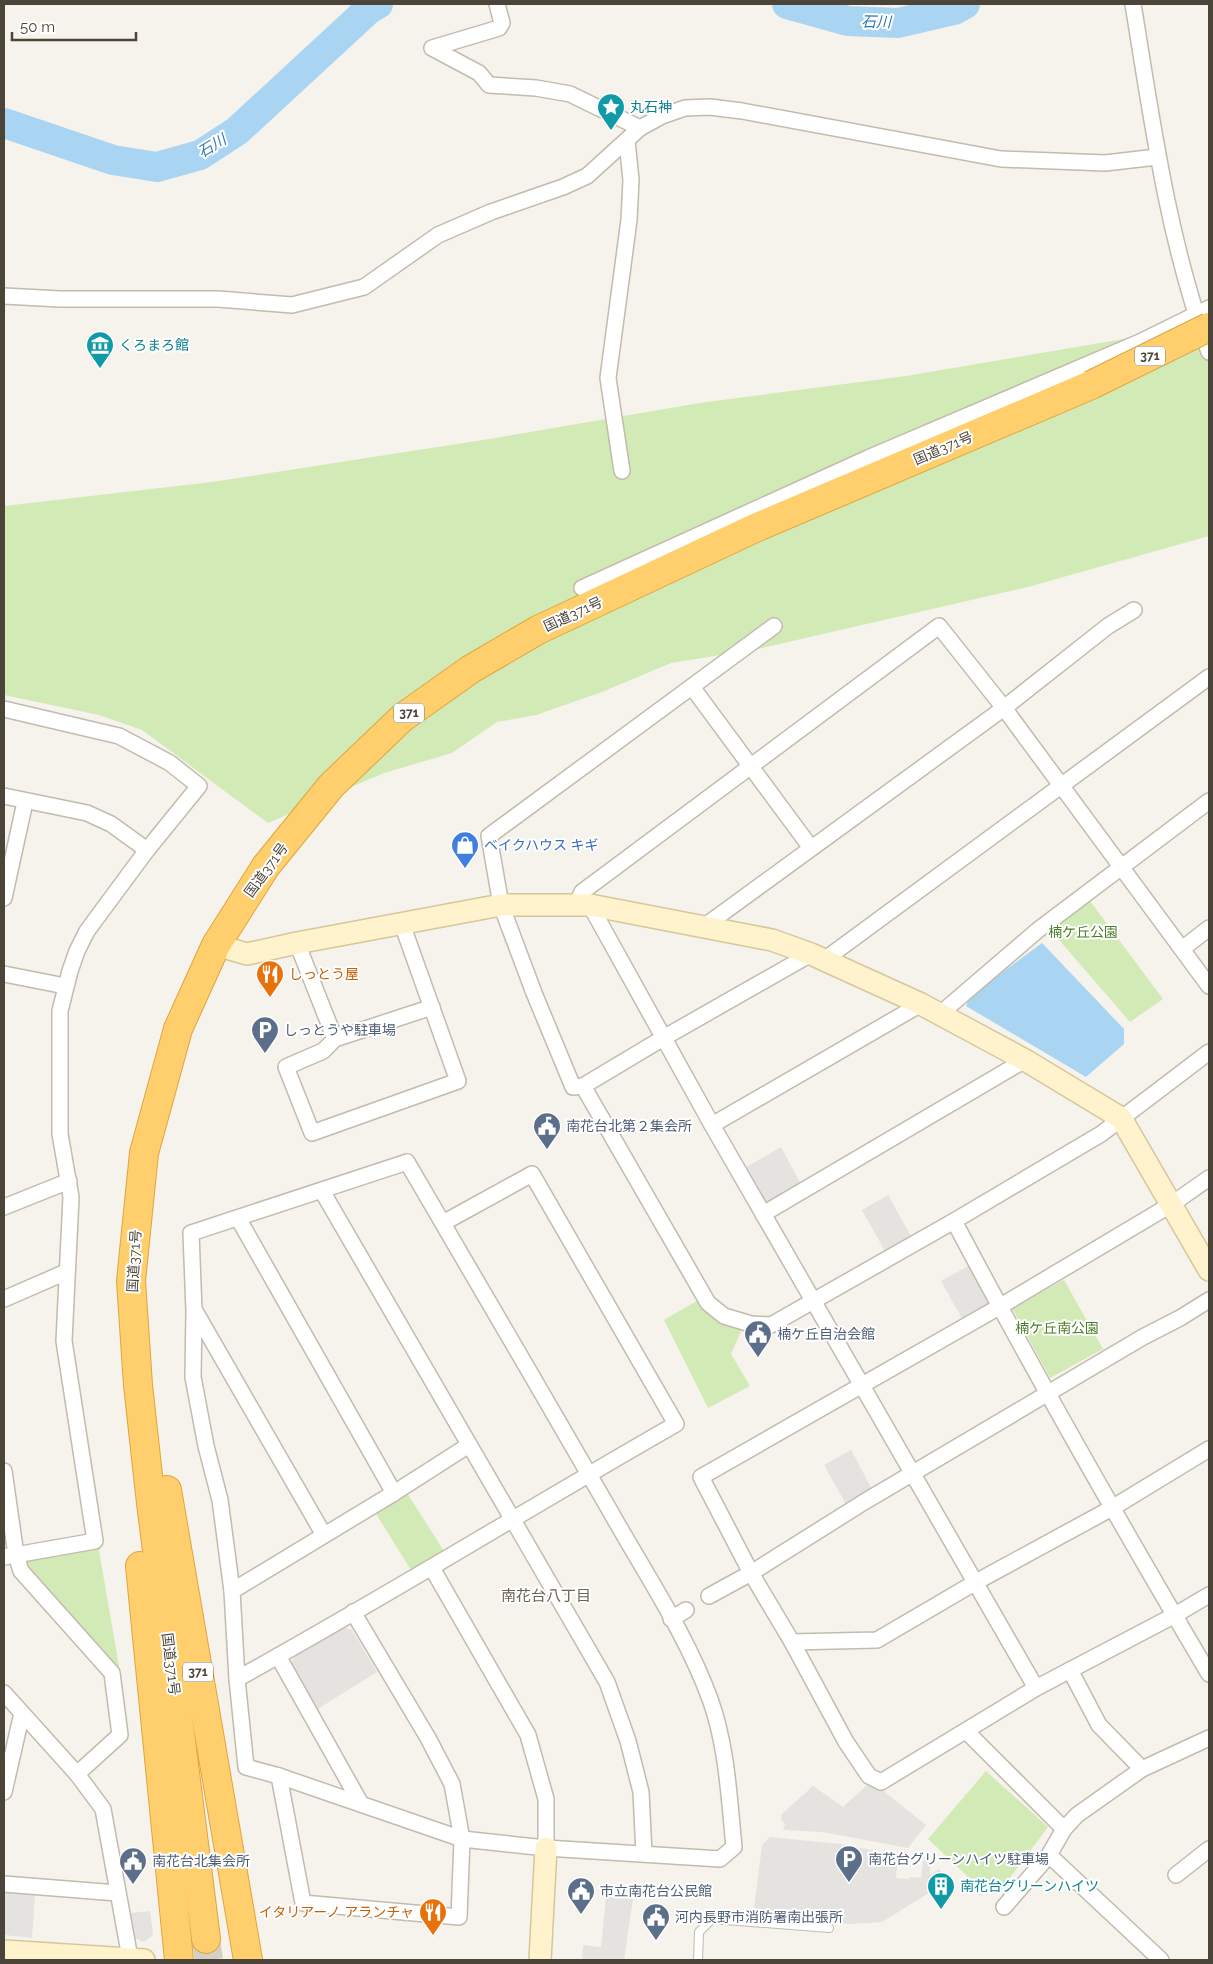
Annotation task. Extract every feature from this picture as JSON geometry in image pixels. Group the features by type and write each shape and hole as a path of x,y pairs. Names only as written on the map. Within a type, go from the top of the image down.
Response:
{"highway":[{"name":"国道371号","path":"206,1939 150,1503 138,1385 132,1281 144,1153 178,1029 216,945 266,866 331,786 402,718 471,669 538,630 755,528 1091,385 1207,333"},
{"name":"371","path":"132,1281 124,1351 125,1416 179,1960"},
{"name":"371","path":"138,1385 165,1480 248,1960"}],"street":[{"path":"497,4 502,23 500,28 432,48 479,73 489,86 536,88 570,94 640,128"},
{"path":"582,588 868,458 1131,346 1207,333 1190,297 1157,158 1133,4"},
{"path":"4,296 60,299 218,299 292,304 364,287 438,235 491,212 563,187 587,176 640,128 662,116 685,108 710,107 742,112 1001,159 1105,163 1157,158"},
{"path":"622,471 608,378 629,220 631,180 626,141"},
{"path":"702,928 1004,708 1108,626 1134,610"},
{"path":"774,626 489,836 501,905 534,993 573,1087 583,1086 665,1037 817,957 1061,785 1209,677"},
{"path":"1036,1688 712,1125 665,1037 583,905 582,892 940,626 1004,708 1209,986"},
{"path":"692,688 811,848"},
{"path":"4,709 119,736 170,763 199,786 147,850 87,931 76,951 65,986 60,1011 60,1134 71,1197 64,1340 95,1541 10,1556"},
{"path":"4,796 25,802 87,813 99,818 147,850"},
{"path":"4,898 25,802"},
{"path":"940,1014 1038,930 1209,802"},
{"path":"216,945 247,954 501,905 583,905 772,940 817,957 921,1004 1025,1060 1121,1118 1209,1270"},
{"path":"402,924 432,1007 458,1081 312,1133 286,1067 323,1051 335,1039 432,1007"},
{"path":"1182,949 1209,928"},
{"path":"297,943 335,1039"},
{"path":"4,974 65,986"},
{"path":"712,1125 921,1004"},
{"path":"583,1086 708,1303 724,1316 751,1324 771,1325 954,1221 1101,1134 1209,1052"},
{"path":"763,1214 1025,1060"},
{"path":"407,1162 588,1474 696,1665 710,1700 721,1738 728,1779 734,1847 720,1859 546,1848 462,1839 279,1776 246,1767 237,1679 232,1591 220,1500 206,1446 193,1376 194,1311 191,1232 322,1191 407,1162"},
{"path":"237,1679 432,1568 512,1518 676,1424 532,1174 443,1223"},
{"path":"1209,1178 1172,1204 999,1307 701,1478 751,1573 792,1642 846,1742 869,1776 881,1782 1036,1688 1175,1615 1209,1595"},
{"path":"4,1207 69,1181"},
{"path":"322,1191 607,1682 628,1741 641,1792 644,1854"},
{"path":"238,1218 394,1492"},
{"path":"954,1221 999,1307 1112,1508 1209,1674"},
{"path":"4,1299 66,1272"},
{"path":"710,1596 751,1573 864,1502 1209,1300"},
{"path":"194,1311 324,1535"},
{"path":"232,1591 469,1445"},
{"path":"792,1642 877,1640 976,1582 1112,1508 1209,1449"},
{"path":"4,1471 10,1556 21,1571 112,1673 120,1735 77,1774"},
{"path":"432,1568 528,1736 546,1799 546,1848 540,1960"},
{"path":"671,1619 686,1610"},
{"path":"279,1776 303,1903 459,1917 462,1839 452,1784 428,1738 353,1612"},
{"path":"278,1656 361,1804"},
{"path":"1070,1670 1099,1725 1142,1769"},
{"path":"4,1693 77,1774 103,1809 117,1893 137,1959 4,1951"},
{"path":"4,1792 22,1713"},
{"path":"966,1731 1064,1829"},
{"path":"1004,1907 1049,1855 1064,1829 1077,1815 1142,1769 1209,1738"},
{"path":"1176,1875 1209,1849"},
{"path":"1049,1855 1161,1960"},
{"path":"4,1884 117,1893"}],"lane":[{"path":"698,1960 699,1932 712,1919 829,1928"}],"green space":[{"path":"1209,329 1209,536 1028,587 758,649 671,663 602,692 536,715 497,722 452,753 384,773 268,823 142,730 99,715 4,695 4,506 212,482 489,439 700,403 906,376 1165,332"},
{"name":"楠ケ丘公園","path":"1087,897 1163,999 1130,1022 1047,926"},
{"name":"楠ケ丘南公園","path":"1064,1280 1103,1349 1050,1378 1012,1308"},
{"path":"700,1299 744,1324 731,1354 750,1386 708,1408 664,1320"},
{"path":"407,1493 444,1551 411,1570 375,1512"},
{"path":"98,1545 120,1672 28,1569 28,1558"},
{"path":"986,1771 1048,1827 1000,1891 981,1889 928,1839"}],"shaded area":[{"path":"781,1147 802,1186 764,1207 743,1169"},
{"path":"888,1195 912,1238 886,1253 862,1210"},
{"path":"972,1264 995,1305 964,1322 941,1281"},
{"path":"851,1450 873,1491 847,1506 824,1465"},
{"path":"343,1627 352,1630 377,1672 316,1710 290,1665 295,1655"},
{"path":"868,1784 881,1789 926,1825 908,1848 822,1832 783,1830 785,1824 781,1819 782,1814 813,1786 843,1807"},
{"name":"南花台グリーンハイツ駐車場","path":"770,1837 840,1844 898,1855 896,1878 921,1878 923,1860 930,1863 930,1875 939,1869 947,1878 937,1888 882,1922 851,1924 753,1917 762,1845"},
{"path":"4,1892 35,1895 32,1938 4,1935"},
{"path":"606,1897 633,1899 624,1960 582,1960 583,1945 601,1947"},
{"path":"150,1911 153,1935 144,1942 133,1937 130,1913"}],"water":[{"path":"1042,943 1124,1029 1124,1044 1086,1077 966,1006 970,996"}],"waterway":[{"name":"石川","path":"4,123 113,160 157,167 200,155 237,131 368,10 378,4"},
{"name":"石川","path":"787,4 848,21 898,23 954,10 965,4"}],"tunnel":[{"path":"206,1939 209,1960"}],"place":[{"name":"丸石神","path":"611,131"},
{"name":"くろまろ館","path":"100,369"},
{"name":"ベイクハウス キギ","path":"465,869"},
{"name":"しっとう屋","path":"270,998"},
{"name":"しっとうや駐車場","path":"265,1054"},
{"name":"南花台北第２集会所","path":"547,1150"},
{"name":"楠ケ丘自治会館","path":"758,1358"},
{"name":"南花台グリーンハイツ駐車場","path":"849,1883"},
{"name":"南花台北集会所","path":"133,1885"},
{"name":"南花台グリーンハイツ","path":"941,1910"},
{"name":"市立南花台公民館","path":"581,1915"},
{"name":"イタリアーノ アランチャ","path":"433,1936"},
{"name":"河内長野市消防署南出張所","path":"656,1941"}],"district":[{"name":"南花台八丁目","path":"546,1596"}]}
